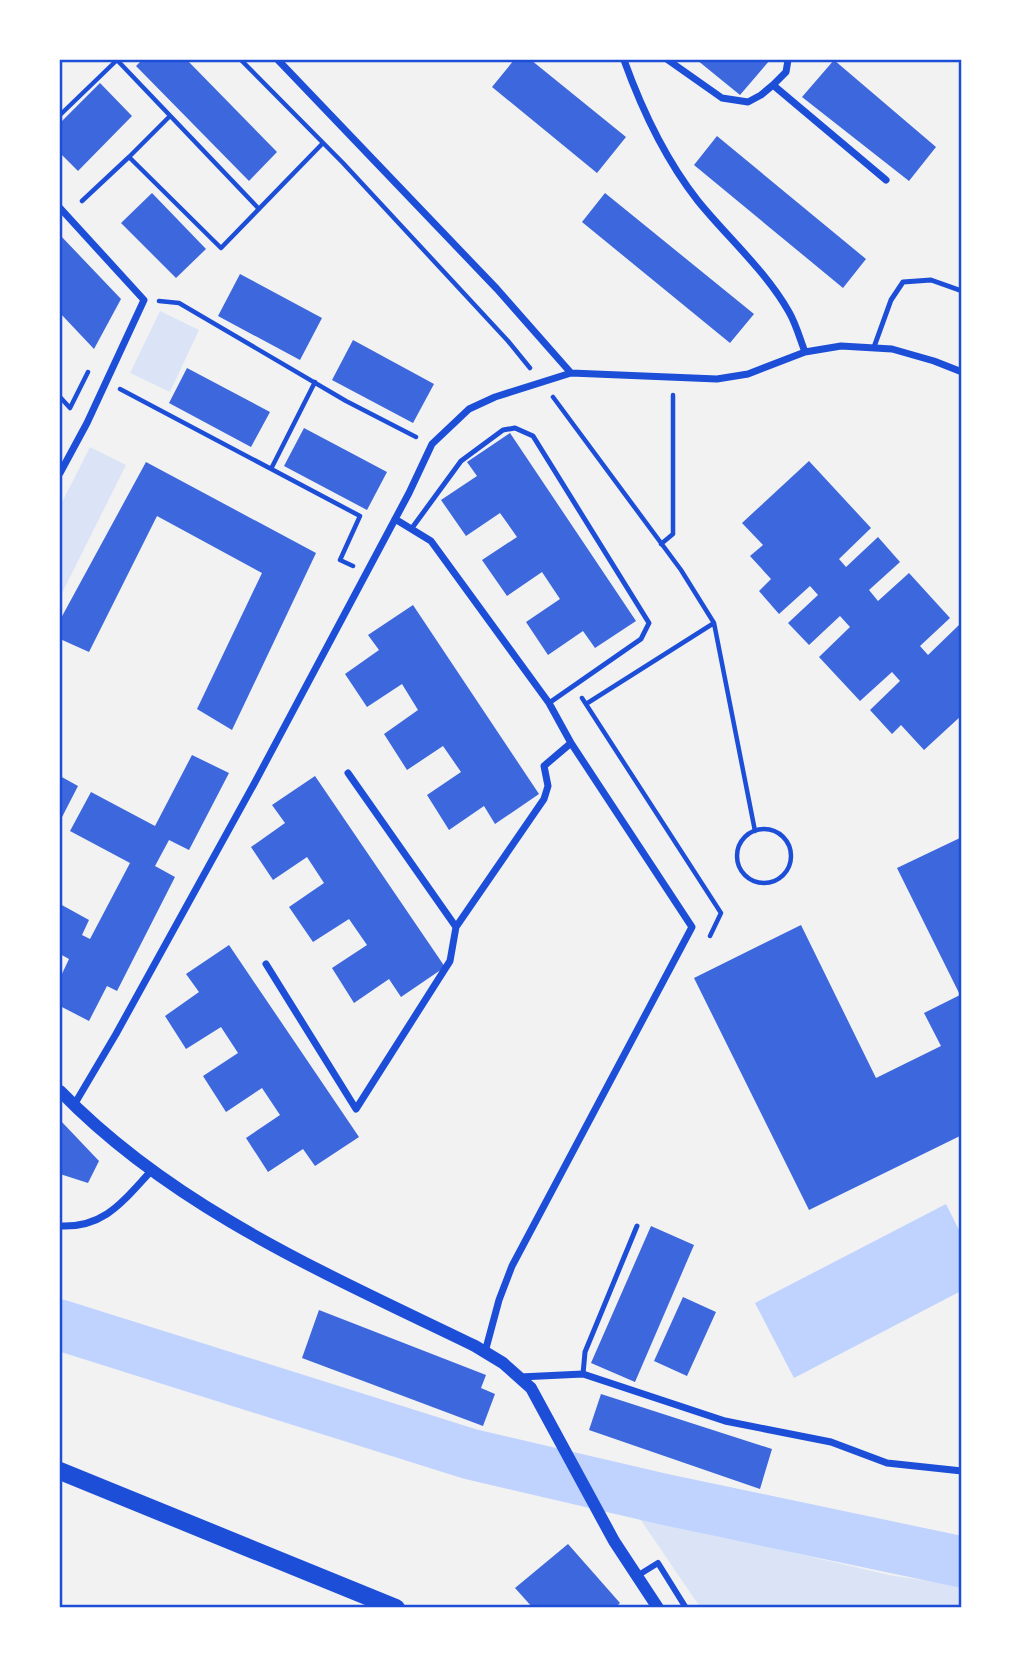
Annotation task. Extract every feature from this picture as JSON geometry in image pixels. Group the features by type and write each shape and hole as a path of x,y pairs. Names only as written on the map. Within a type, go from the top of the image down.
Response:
{"main road":[{"path":"60,1471 397,1608"}],"street":[{"path":"278,60 497,289 571,373"},
{"path":"624,60 639,100 676,171 771,284 791,314 805,352"},
{"path":"668,60 722,98 748,102 774,85 786,72 788,60"},
{"path":"774,85 886,180"},
{"path":"60,208 144,300 107,382 60,473"},
{"path":"74,1106 241,808 395,520 432,444 469,409 495,397 571,373 716,379 748,374 805,352 841,346 874,347 934,361 961,372"},
{"path":"395,520 431,541 549,703 571,743 692,927 512,1266 499,1300 485,1352"},
{"path":"267,964 356,1109 450,961 456,928 544,799 548,786 544,766 571,743"},
{"path":"348,773 456,928"},
{"path":"60,1091 74,1106 152,1170 205,1207 261,1239 485,1352 519,1377 531,1388 614,1541 658,1608"},
{"path":"60,1226 79,1227 99,1220 152,1170"},
{"path":"519,1377 583,1374 725,1421 831,1442 887,1464 961,1471"},
{"path":"637,1576 658,1563 686,1608"}],"lane":[{"path":"874,347 891,300 903,282 931,280 961,291"},
{"path":"412,528 461,461 503,430 515,428 533,436 649,623 641,639 549,703"},
{"path":"583,1374 585,1352 637,1226"}],"path":[{"path":"60,115 117,60 259,209"},
{"path":"241,60 323,143 508,341 534,373"},
{"path":"82,201 170,116"},
{"path":"129,157 221,248 323,143"},
{"path":"144,300 179,303 315,382 432,444"},
{"path":"107,382 360,516 340,560 367,572"},
{"path":"271,469 315,382"},
{"path":"552,395 661,544 714,623 755,831"},
{"path":"661,544 673,534 673,396"},
{"path":"586,704 714,623"},
{"path":"573,686 721,914 709,937"},
{"path":"755,831 772,831 780,835 790,849 789,866 784,874 768,883 751,880 745,875 737,859 741,842 755,831"}],"shaded area":[{"path":"160,311 199,330 170,392 130,373"},
{"path":"90,447 126,465 60,597 60,506"},
{"path":"638,1516 889,1575 961,1586 961,1607 700,1607"}],"water":[{"path":"946,1204 961,1234 961,1291 794,1378 755,1303"}],"building":[{"path":"142,60 187,60 277,152 249,181 136,66"},
{"path":"514,60 531,60 626,137 597,173 492,87"},
{"path":"697,60 770,60 740,95"},
{"path":"834,60 936,147 909,181 802,97"},
{"path":"100,83 132,116 78,171 60,153 60,123"},
{"path":"717,136 866,259 843,288 694,165"},
{"path":"152,193 206,249 176,278 121,223"},
{"path":"605,193 754,314 730,343 582,222"},
{"path":"60,235 121,299 94,349 60,313"},
{"path":"240,274 322,318 300,360 218,316"},
{"path":"353,340 434,384 413,423 332,380"},
{"path":"187,368 270,412 251,447 169,403"},
{"path":"304,428 387,472 367,510 284,466"},
{"path":"510,433 636,621 595,648 583,631 548,655 526,622 560,599 542,572 507,596 482,560 517,537 500,513 466,536 441,500 477,476 467,462"},
{"path":"809,461 871,528 839,559 846,567 878,537 900,562 869,590 878,601 909,573 950,618 920,646 928,655 959,625 962,627 962,715 924,750 901,725 892,734 870,710 900,681 892,672 860,701 819,657 850,627 840,616 809,645 788,623 818,595 810,586 779,614 759,591 771,579 750,556 763,545 742,523"},
{"path":"146,462 316,553 232,730 197,709 262,573 157,516 89,652 60,639 60,620"},
{"path":"413,605 539,794 495,824 484,806 449,830 427,795 461,772 443,746 407,770 384,734 418,710 402,684 367,707 345,674 379,650 368,635"},
{"path":"192,755 229,773 189,850 169,840 155,866 175,877 117,991 107,986 89,1021 60,1006 60,978 69,959 60,954 60,904 89,920 82,935 90,939 130,863 70,831 91,792 155,826"},
{"path":"60,776 78,786 60,821"},
{"path":"315,776 445,967 401,997 389,979 354,1003 332,968 367,945 349,919 313,942 289,907 324,883 307,857 273,880 251,847 285,823 272,805"},
{"path":"962,837 962,1135 809,1210 694,978 801,925 876,1078 941,1046 924,1013 960,995 897,868"},
{"path":"229,945 359,1137 315,1166 303,1149 268,1172 246,1138 280,1115 262,1088 226,1112 203,1076 238,1053 221,1027 186,1049 165,1016 199,992 186,974"},
{"path":"60,1120 99,1161 88,1183 60,1174"},
{"path":"651,1226 694,1245 635,1382 591,1363"},
{"path":"683,1297 716,1312 687,1376 654,1361"},
{"path":"319,1310 486,1375 481,1388 495,1394 483,1426 302,1358"},
{"path":"601,1394 772,1449 760,1489 589,1430"},
{"path":"568,1544 620,1603 615,1608 533,1608 515,1588"}],"waterway":[{"path":"60,1325 470,1454 663,1499 962,1562"}]}
